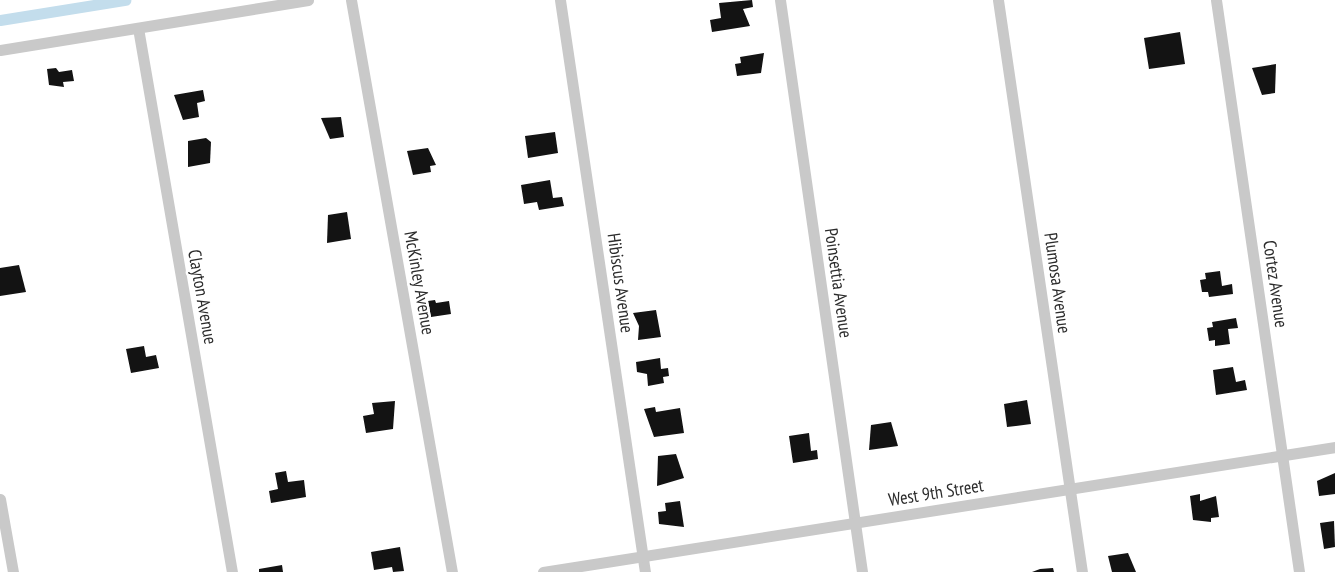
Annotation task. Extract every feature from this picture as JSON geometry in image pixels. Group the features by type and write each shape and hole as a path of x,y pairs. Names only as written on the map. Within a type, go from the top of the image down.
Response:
{"street":[{"path":"0,50 308,0"},
{"name":"McKinley Avenue","path":"352,0 452,572"},
{"name":"Hibiscus Avenue","path":"560,0 645,572"},
{"name":"Poinsettia Avenue","path":"780,0 862,572"},
{"name":"Plumosa Avenue","path":"998,0 1082,572"},
{"name":"Cortez Avenue","path":"1216,0 1299,572"},
{"name":"Clayton Avenue","path":"138,28 232,572"},
{"name":"West 9th Street","path":"543,572 1335,447"},
{"path":"0,499 13,572"}],"building":[{"path":"752,0 753,7 743,9 750,26 712,32 710,20 721,18 719,3"},
{"path":"1180,32 1185,64 1149,69 1144,38"},
{"path":"764,53 761,73 737,76 735,64 741,63 740,57"},
{"path":"1276,64 1275,93 1262,95 1252,68"},
{"path":"56,68 59,72 72,70 74,81 63,82 64,87 49,85 47,69"},
{"path":"203,90 205,101 197,103 199,117 183,120 174,95"},
{"path":"341,117 344,137 330,139 321,118"},
{"path":"555,132 558,153 528,158 525,136"},
{"path":"206,138 211,142 210,163 188,167 188,141"},
{"path":"428,148 436,165 430,166 431,172 413,175 407,151"},
{"path":"550,180 553,198 562,197 564,206 539,210 537,202 524,204 521,185"},
{"path":"347,212 351,239 327,243 328,215"},
{"path":"19,265 26,292 0,296 0,268"},
{"path":"1220,271 1222,286 1232,284 1233,294 1209,297 1208,292 1202,292 1200,280 1206,279 1205,273"},
{"path":"435,300 436,303 449,301 451,314 431,317 428,301"},
{"path":"656,310 661,337 638,340 639,326 633,313"},
{"path":"1236,318 1238,328 1228,329 1230,344 1215,346 1215,340 1209,341 1207,328 1213,327 1212,322"},
{"path":"144,346 146,357 156,355 159,368 131,373 126,349"},
{"path":"660,358 661,369 668,368 669,376 663,377 664,383 648,386 647,374 637,372 636,362"},
{"path":"1233,367 1236,382 1245,380 1247,390 1216,395 1213,370"},
{"path":"1027,400 1031,424 1007,427 1004,404"},
{"path":"395,401 393,429 366,433 363,416 374,414 372,403"},
{"path":"655,407 656,412 680,408 684,433 654,437 644,409"},
{"path":"891,422 898,446 869,450 871,425"},
{"path":"809,433 811,451 817,450 818,459 793,463 789,436"},
{"path":"676,454 684,478 657,486 658,456"},
{"path":"286,471 288,482 304,480 306,497 271,503 269,491 278,489 275,473"},
{"path":"1335,473 1335,494 1319,496 1317,481"},
{"path":"1200,494 1200,501 1216,496 1219,517 1211,518 1211,522 1193,520 1190,496"},
{"path":"680,501 684,527 659,524 658,512 666,511 665,503"},
{"path":"1334,521 1335,547 1324,549 1320,523"},
{"path":"400,547 404,571 393,572 392,567 374,570 371,552"},
{"path":"1128,553 1136,572 1112,572 1108,556"},
{"path":"282,565 283,572 259,572 259,569"},
{"path":"1053,568 1054,572 1032,572 1040,569"}],"waterway":[{"path":"0,20 125,0"}]}
